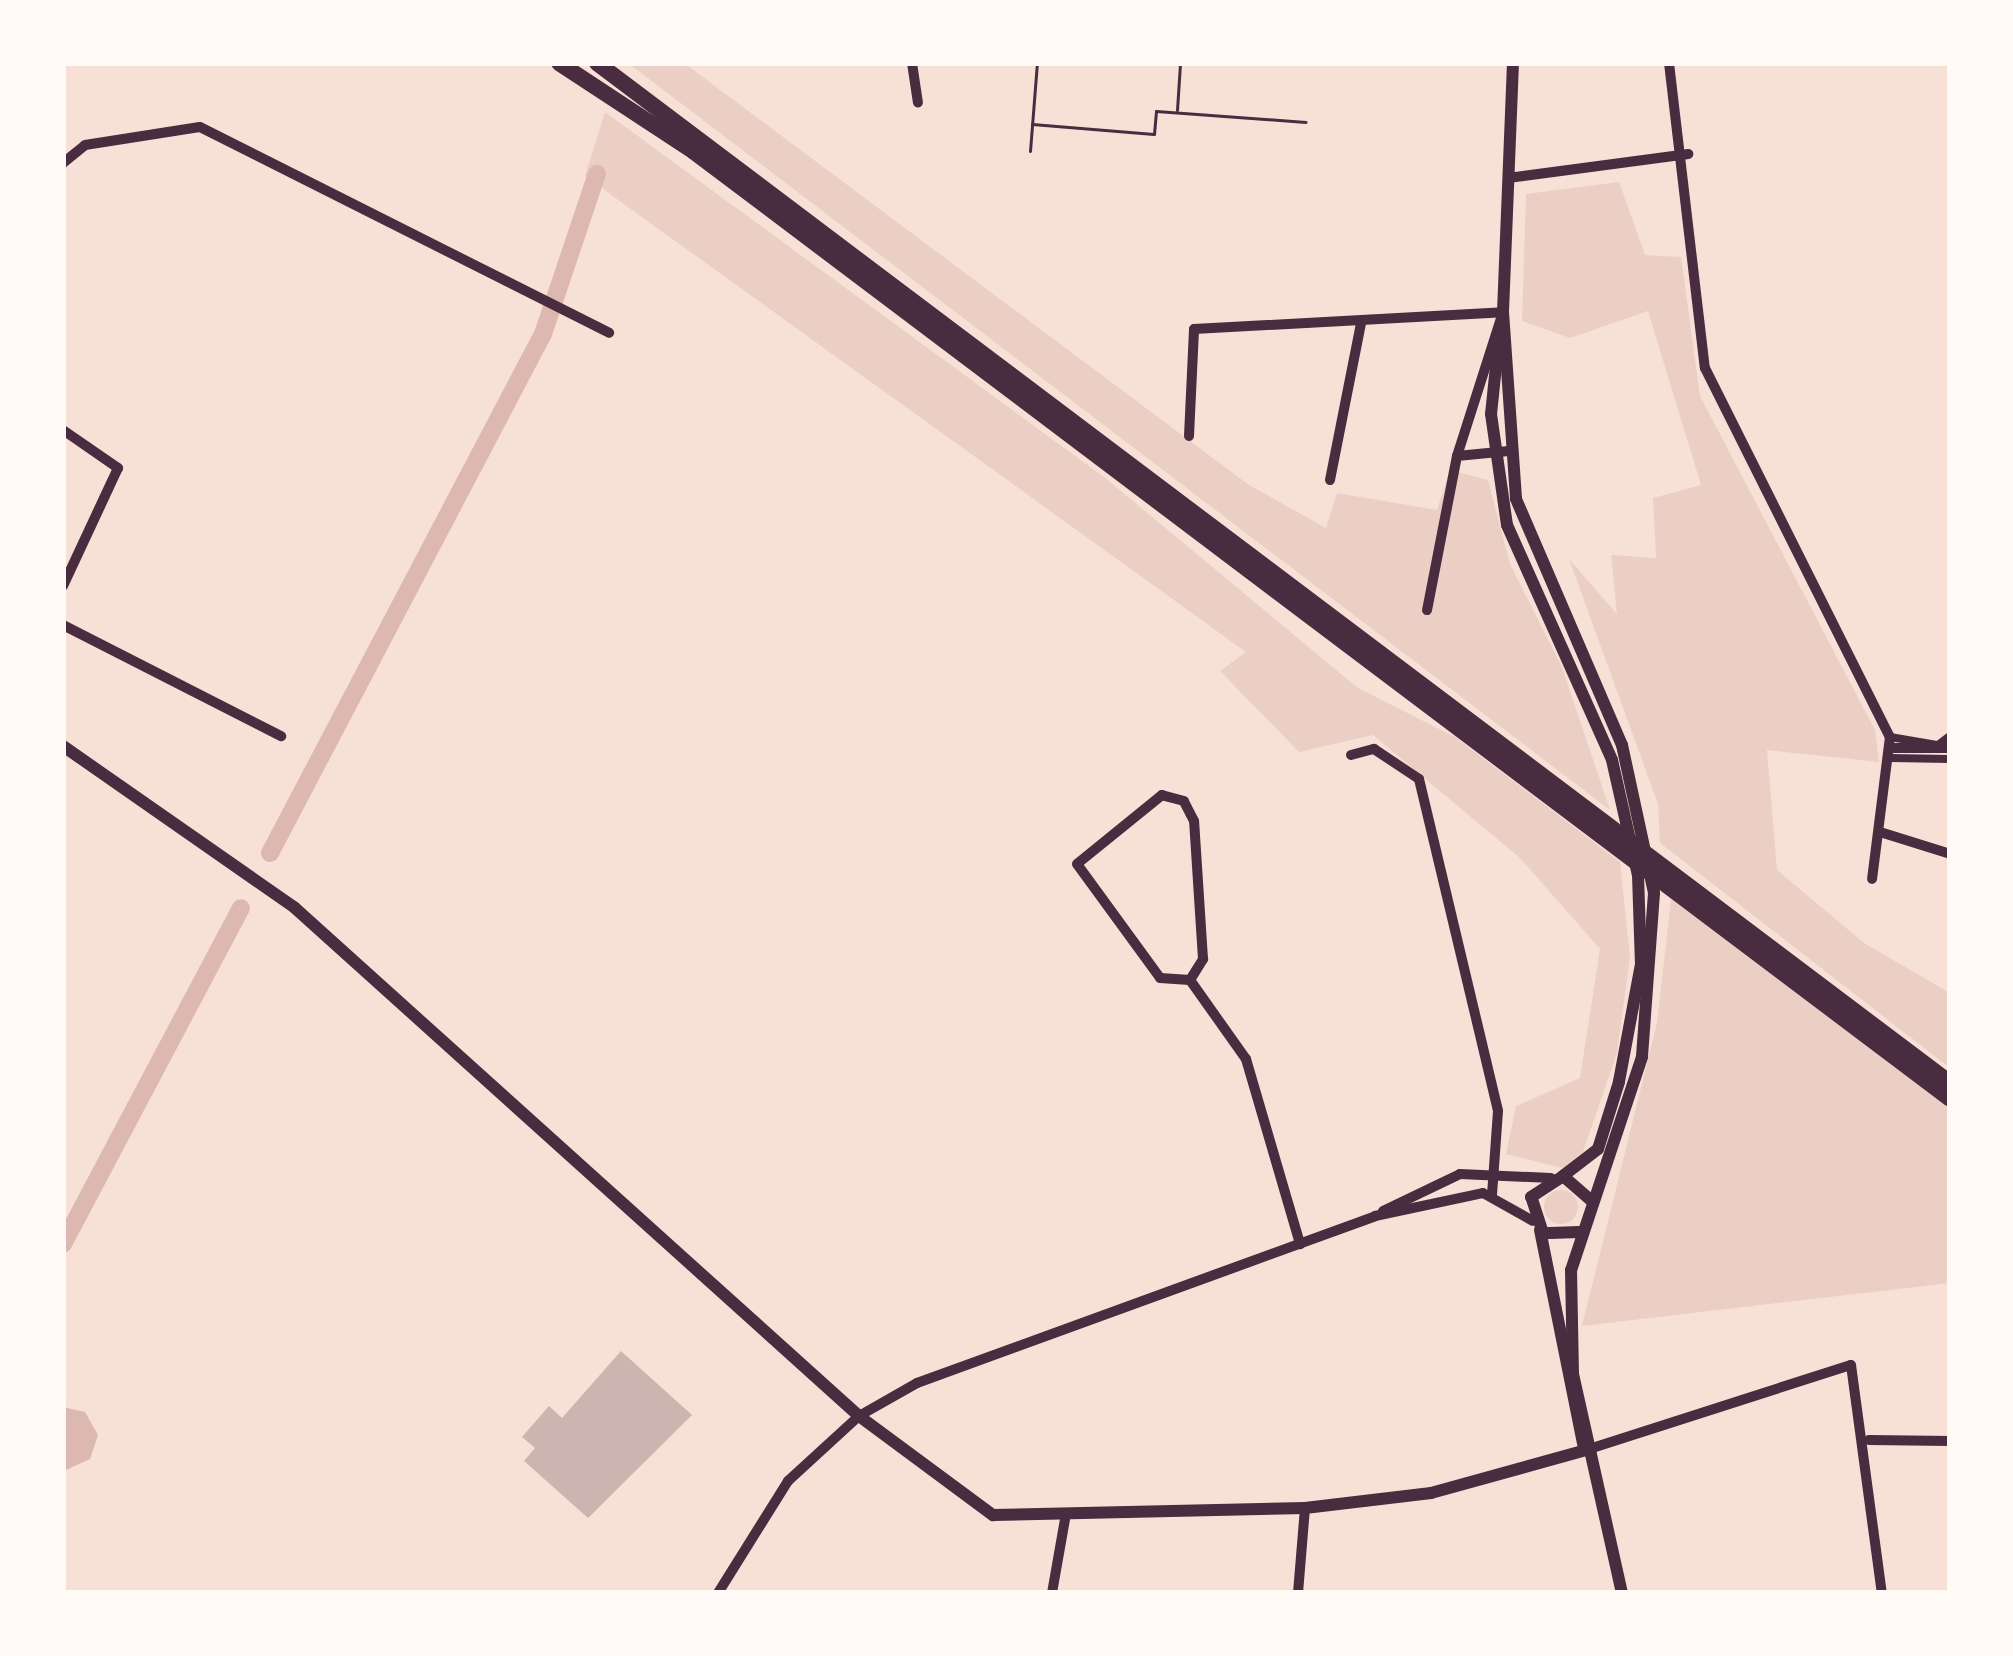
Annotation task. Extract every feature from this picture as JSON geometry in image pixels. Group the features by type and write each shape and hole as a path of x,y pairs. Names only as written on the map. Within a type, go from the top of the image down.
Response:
{"highway":[{"path":"559,63 694,151 1950,1099"},
{"path":"597,63 1950,1083"}],"street":[{"path":"912,63 918,103"},
{"path":"1513,63 1494,453 1517,562 1605,743 1629,819 1641,926 1632,1027 1602,1141 1533,1193 1566,1401 1586,1450"},
{"path":"1669,63 1688,154 1705,368 1890,748 1872,880"},
{"path":"63,163 85,145 200,127 576,311 609,333"},
{"path":"1508,178 1688,154"},
{"path":"1190,436 1194,329 1503,312"},
{"path":"1503,312 1509,451 1528,541 1622,745 1647,836 1656,934 1642,1057 1582,1230 1570,1347 1586,1450 1622,1593"},
{"path":"1427,610 1457,456 1503,312"},
{"path":"1330,480 1361,323"},
{"path":"63,430 118,468 63,586"},
{"path":"1457,456 1509,451"},
{"path":"63,626 280,736"},
{"path":"1890,748 1938,746 1950,736"},
{"path":"63,746 295,908 859,1416 977,1508 1065,1519 1305,1508 1431,1493 1586,1450 1843,1363 1860,1380 1882,1593"},
{"path":"1890,748 1950,748"},
{"path":"1890,748 1950,759"},
{"path":"1351,755 1374,749 1419,779 1493,1088 1496,1172 1492,1194"},
{"path":"1162,794 1184,801 1194,821 1203,959 1190,980 1160,978 1077,864 1162,794"},
{"path":"1880,832 1950,854"},
{"path":"1190,980 1251,1067 1300,1244"},
{"path":"718,1593 766,1508 859,1416 934,1376 1375,1216 1452,1177 1496,1172 1557,1177 1592,1207"},
{"path":"1375,1216 1492,1194 1536,1226 1582,1230"},
{"path":"1869,1440 1950,1441"},
{"path":"1298,1593 1305,1508"},
{"path":"1052,1593 1065,1519"}],"path":[{"path":"1030,151 1037,63"},
{"path":"1177,112 1180,63"},
{"path":"1032,124 1154,134 1156,111 1306,122"}],"shaded area":[{"path":"628,63 684,63 1249,485 1326,528 1337,493 1437,510 1450,470 1488,480 1510,564 1562,667 1610,810"},
{"path":"605,112 1104,477 1358,688 1455,737 1620,862 1630,957 1617,1053 1583,1152 1563,1168 1506,1154 1516,1106 1580,1078 1600,949 1520,858 1373,735 1299,752 1220,671 1246,652 585,176"},
{"path":"1619,182 1645,255 1681,257 1700,396 1875,730 1879,762 1767,750 1777,870 1864,943 1950,993 1950,1068 1660,843 1658,804 1569,559 1617,614 1611,555 1656,558 1653,498 1701,485 1648,311 1570,338 1522,321 1526,194"},
{"path":"1671,899 1950,1109 1950,1283 1582,1326 1657,1023"},
{"path":"1561,1190 1573,1195 1578,1207 1573,1219 1561,1224 1549,1219 1544,1207 1549,1195"},
{"path":"63,1407 85,1412 98,1435 90,1459 66,1470"}],"building":[{"path":"621,1351 692,1415 588,1518 524,1461 535,1448 522,1437 549,1406 562,1418"}],"waterway":[{"path":"270,853 543,334 597,174"},
{"path":"63,1244 241,908"}]}
